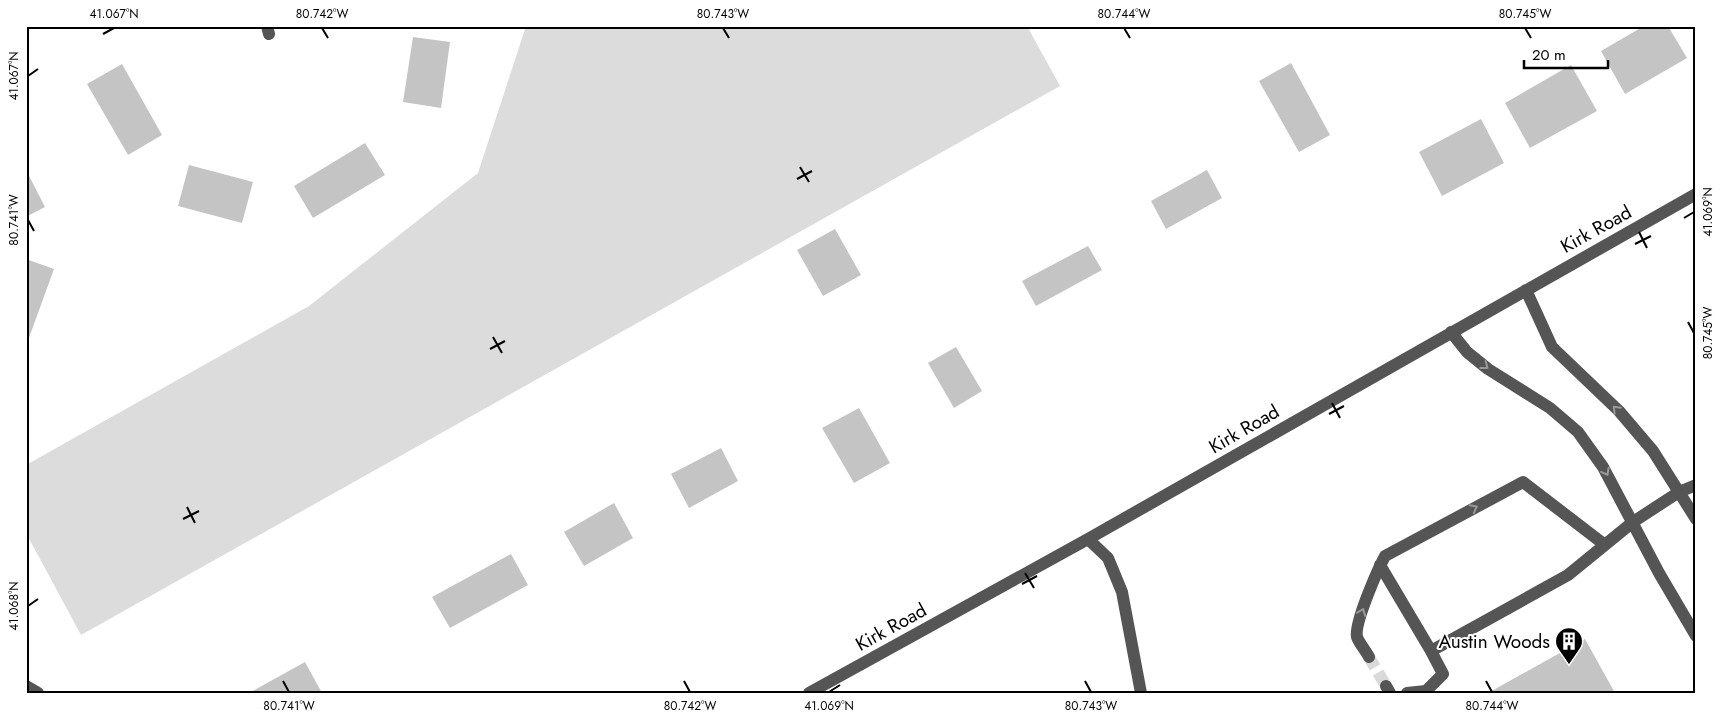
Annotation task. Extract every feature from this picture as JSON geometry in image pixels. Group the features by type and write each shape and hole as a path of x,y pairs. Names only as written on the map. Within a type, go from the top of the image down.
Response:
{"street":[{"name":"Kirk Road","path":"809,693 1088,539 1696,194"},
{"path":"1526,290 1552,347 1619,411 1653,452 1696,518"},
{"path":"1451,332 1467,352 1488,369 1550,408 1578,432 1603,467 1696,636"},
{"path":"1369,657 1357,636 1358,620 1385,556 1523,482 1605,545"},
{"path":"1431,651 1568,575 1633,522 1680,492 1696,486"},
{"path":"1088,539 1108,558 1122,592 1141,693"},
{"path":"1380,565 1443,674 1426,691 1406,693"},
{"path":"26,686 38,693"}],"shaded area":[{"path":"526,26 1027,26 1060,86 81,635 26,533 26,465 309,306 478,173"}],"building":[{"path":"1644,26 1668,26 1687,58 1625,94 1601,51"},
{"path":"413,37 450,42 441,108 403,102"},
{"path":"1291,63 1330,135 1299,152 1259,81"},
{"path":"122,64 162,135 128,155 87,84"},
{"path":"1571,65 1597,111 1530,148 1505,103"},
{"path":"1481,119 1504,163 1442,196 1419,152"},
{"path":"365,143 385,175 313,218 294,186"},
{"path":"189,165 253,182 242,223 178,206"},
{"path":"26,170 45,207 26,217"},
{"path":"1207,170 1222,198 1166,229 1151,201"},
{"path":"835,229 861,275 823,296 797,250"},
{"path":"1088,246 1102,270 1036,306 1022,281"},
{"path":"26,259 54,269 26,346"},
{"path":"956,347 982,391 954,408 928,363"},
{"path":"859,408 890,463 854,483 822,428"},
{"path":"721,448 738,481 689,508 671,474"},
{"path":"614,503 633,538 584,566 564,532"},
{"path":"511,554 528,585 450,628 432,597"},
{"name":"Austin Woods","path":"1585,639 1615,693 1488,693"},
{"path":"305,662 322,693 249,693"}],"tunnel":[{"path":"1369,657 1386,686"}],"place":[{"name":"Austin Woods","path":"1569,665"}]}
